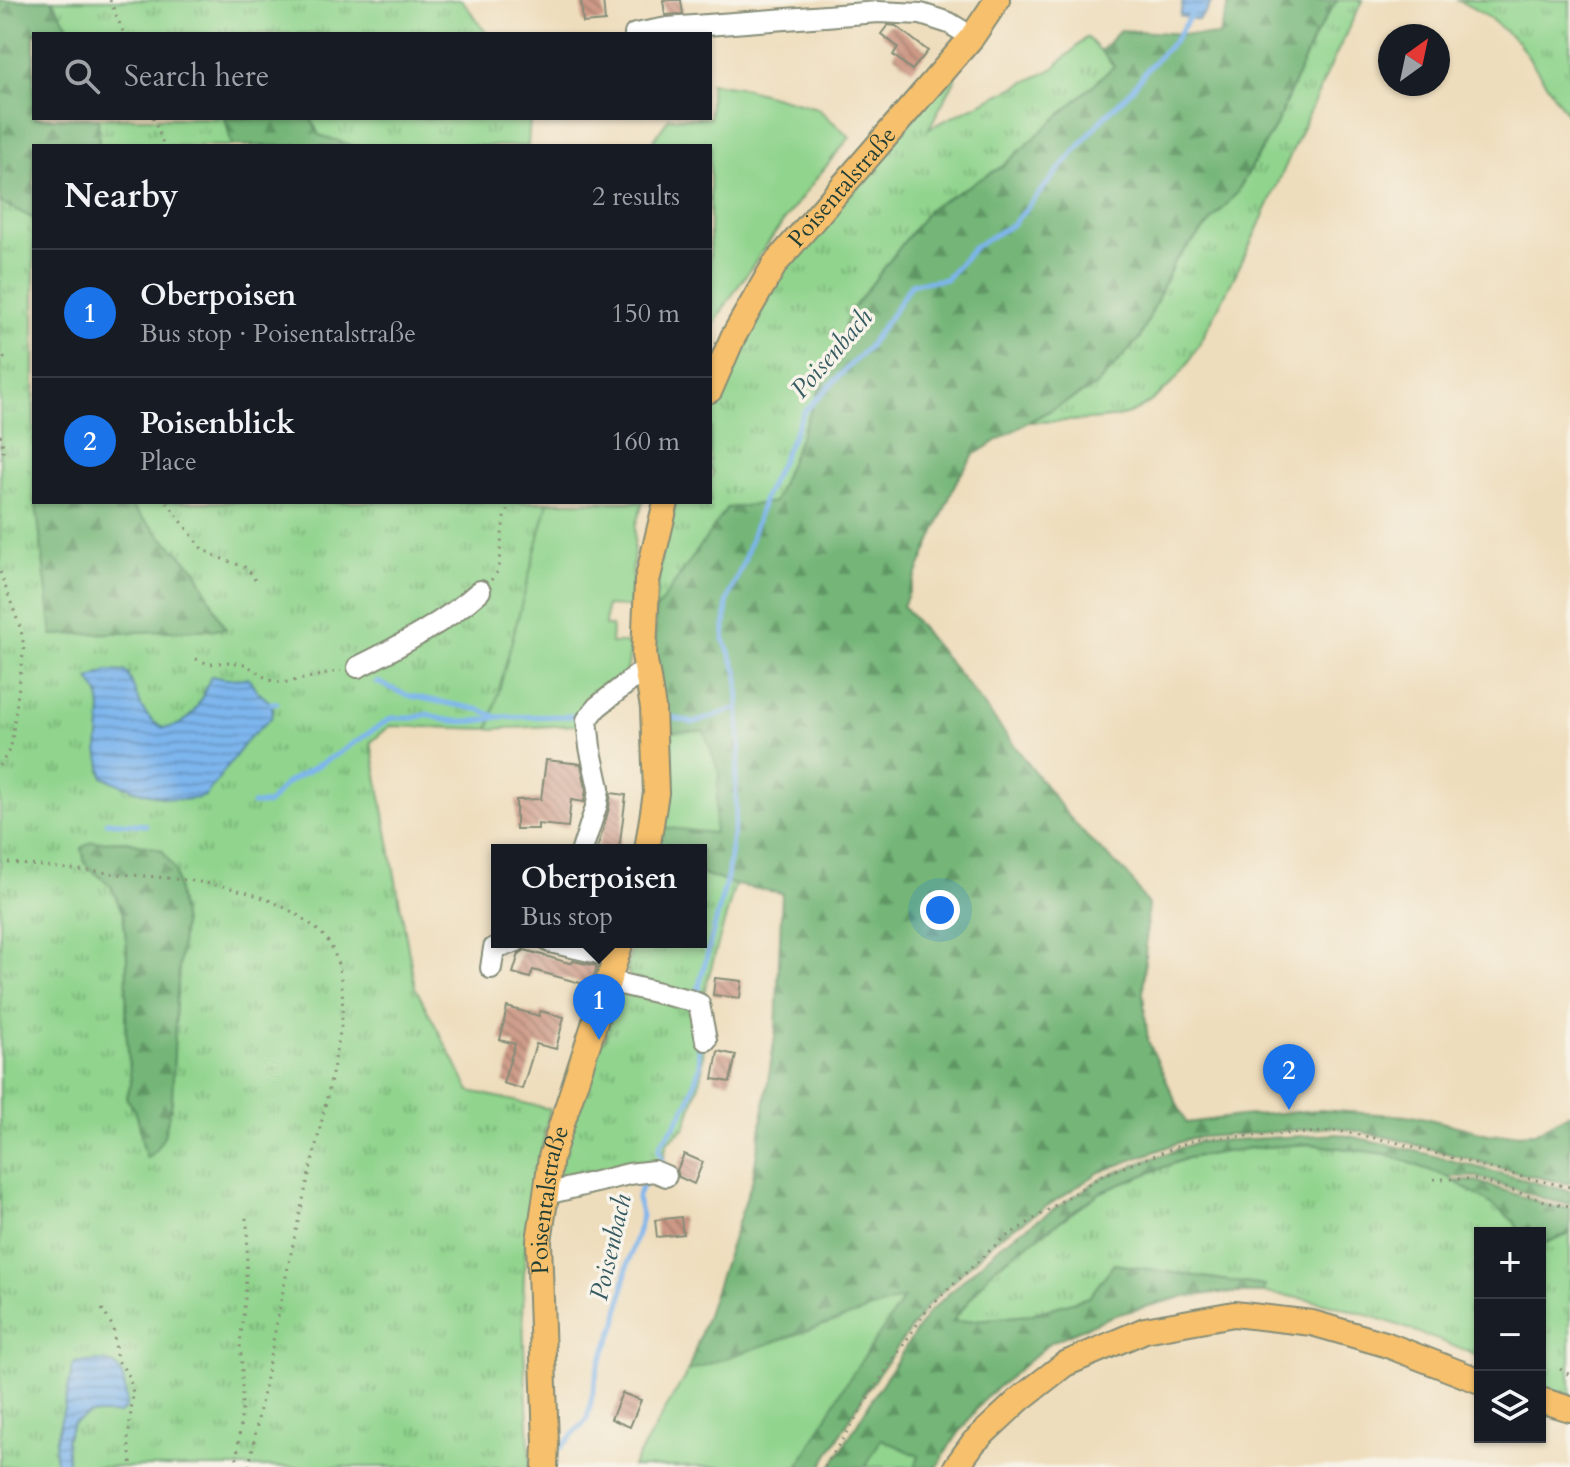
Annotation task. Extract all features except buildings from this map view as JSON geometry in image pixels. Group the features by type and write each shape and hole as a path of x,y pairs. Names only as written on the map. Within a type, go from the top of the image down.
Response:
{"main road":[{"name":"Poisentalstraße","path":"712,385 733,337 775,264 972,37 997,0"},
{"path":"648,844 656,793 653,708 644,655 647,581 666,504"},
{"name":"Poisentalstraße","path":"545,1467 539,1241 551,1157 618,950"},
{"path":"956,1467 974,1442 1020,1399 1065,1364 1145,1330 1234,1314 1312,1323 1385,1344 1474,1379"},
{"path":"1546,1402 1570,1409"}],"lane":[{"path":"646,32 878,12 921,14 949,23 972,37"},
{"path":"358,667 393,650 480,591"},
{"path":"584,844 599,788 587,720 597,707 646,668"},
{"path":"491,968 494,948"},
{"path":"608,981 699,1004 706,1040"},
{"path":"546,1194 629,1174 660,1174"}],"path":[{"path":"110,0 123,32"},
{"path":"154,120 163,144"},
{"path":"0,366 5,356"},
{"path":"0,435 4,449 0,459"},
{"path":"168,504 202,549 247,568 257,583"},
{"path":"480,591 498,571 504,518 510,504"},
{"path":"0,572 24,647 11,747 0,766"},
{"path":"196,659 209,664 245,664 269,680 283,683 358,667"},
{"path":"0,862 197,881 232,888 263,897 289,910 323,934 331,947 341,977 342,1017 328,1099 280,1303 249,1467"},
{"path":"825,1467 928,1308 1001,1240 1101,1176 1183,1144 1197,1139 1338,1131 1391,1141 1570,1187"},
{"path":"1434,1179 1477,1179 1551,1203 1570,1206"},
{"path":"236,1467 242,1409 240,1344 248,1233 245,1212"},
{"path":"102,1309 113,1327 116,1354 129,1376 133,1393 128,1440 132,1467"},
{"path":"1560,1369 1570,1375"}],"green space":[{"path":"0,0 462,0 486,32 32,32 32,120 530,120 528,144 32,144 32,504 548,504 489,729 390,726 371,742 415,987 470,1091 550,1109 525,1254 524,1347 530,1467 0,1467"},
{"path":"0,0 52,0 72,32 32,32 32,120 98,120 99,144 32,144 32,218 0,202"},
{"path":"1230,0 1337,0 1313,39 1276,125 1236,194 1174,262 1140,338 1096,386 975,454 957,480 903,606 1070,818 1128,875 1148,905 1143,994 1148,1041 1186,1123 1319,1110 1421,1117 1492,1135 1535,1133 1570,1113 1570,1184 1391,1138 1335,1127 1191,1138 1100,1172 999,1237 927,1306 869,1387 821,1467 798,1467 842,1389 903,1299 688,1371 753,1178 776,1030 782,893 735,885 707,875 707,844 657,844 661,827 714,833 664,732 656,669 655,611 727,508 774,502 851,311 930,208 1003,166 1114,66 1101,51 1120,30 1219,36"},
{"path":"1337,0 1363,0 1238,270 1181,373 1154,399 1131,413 1095,420 1028,422 1096,386 1140,338 1174,262 1236,194 1276,125 1313,39"},
{"path":"1458,0 1570,0 1570,119 1518,42 1488,17"},
{"path":"1087,37 1115,66 1003,166 930,208 851,311 774,503 655,611 660,562 675,504 712,504 712,405 727,368 785,266 955,71 955,80 929,128 1053,69"},
{"path":"712,83 740,87 817,108 850,137 773,236 712,330 712,144 651,144 668,120 712,120"},
{"path":"226,120 312,120 319,135 348,144 232,144"},
{"path":"36,504 128,504 196,570 225,629 52,635"},
{"path":"547,504 642,504 635,527 631,607 606,606 605,626 612,626 611,643 631,643 626,672 583,710 577,725 489,729"},
{"path":"704,731 719,773 714,833 661,827 668,771 664,732"},
{"path":"127,841 162,850 175,870 183,924 172,1102 164,1136 147,1158 137,1116 126,1097 131,1084 126,1030 127,949 123,914 111,886 85,864 82,848 91,842"},
{"path":"707,875 735,885 703,996 630,977 627,970 631,948 707,948"},
{"path":"624,989 691,1004 704,1041 702,1075 685,1128 668,1141 663,1169 568,1184 558,1180 560,1163 593,1053 605,1039 608,1011"},
{"path":"1337,1134 1570,1191 1570,1204 1477,1177 1448,1177 1386,1154 1309,1144 1251,1148 1187,1158 1101,1192 993,1269 952,1322 1029,1315 1089,1297 1114,1264 1265,1286 1264,1293 1216,1293 1178,1298 1112,1316 1051,1342 985,1398 937,1467 915,1467 919,1456 882,1439 866,1467 831,1467 928,1313 1003,1243 1103,1177 1197,1142"},
{"path":"1309,1144 1386,1154 1446,1176 1514,1221 1517,1227 1474,1227 1474,1355 1347,1309 1264,1293 1265,1286 1114,1264 1089,1297 1029,1315 952,1323 993,1269 1101,1192 1187,1158 1251,1148"},
{"path":"1454,1181 1476,1181 1551,1206 1570,1208 1570,1233 1546,1243 1546,1227 1517,1227 1514,1221"},
{"path":"1570,1233 1570,1394 1546,1388 1546,1243"},
{"path":"904,1298 842,1389 798,1467 632,1467 688,1371"},
{"path":"881,1439 919,1456 915,1467 866,1467"}],"water":[{"path":"1183,0 1213,0 1198,20 1180,16"},
{"path":"107,671 127,672 144,711 163,728 173,727 189,718 200,703 211,676 248,678 271,703 273,711 271,718 250,737 205,796 180,799 153,795 103,777 98,750 99,694 89,679"},
{"path":"80,1362 107,1362 118,1369 124,1381 126,1408 119,1414 90,1414 74,1422 66,1439 68,1467 57,1467 56,1437 72,1368"}],"waterway":[{"name":"Poisenbach","path":"697,994 727,878 736,811 740,750 738,673 724,640 727,601 744,561 764,498 804,412 868,347 911,284 946,279 974,247 1013,224 1104,117 1175,40 1191,15"},
{"path":"377,682 406,695 481,710 497,717 576,716"},
{"path":"271,703 277,703"},
{"path":"667,716 693,723 738,708"},
{"path":"253,804 268,804 285,784 391,718 428,714 462,722 497,717"},
{"path":"107,822 146,825"},
{"name":"Poisenbach","path":"661,1167 661,1143 689,1101 700,1065 697,1041"},
{"name":"Poisenbach","path":"560,1448 587,1420 598,1368 617,1322 627,1267 642,1216 637,1199 648,1179"}],"place":[{"name":"Oberpoisen","path":"599,1040"},
{"name":"Poisenblick","path":"1289,1110"}]}
